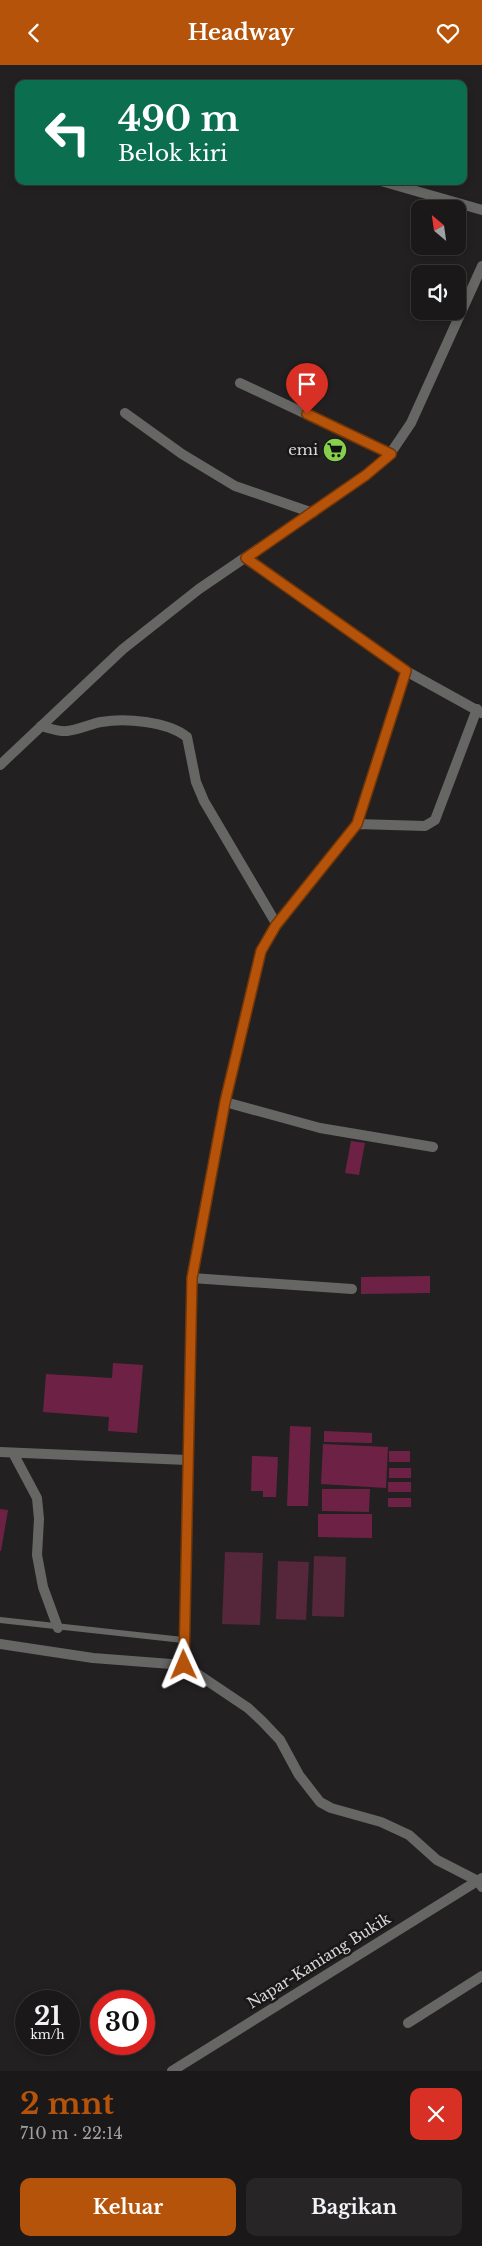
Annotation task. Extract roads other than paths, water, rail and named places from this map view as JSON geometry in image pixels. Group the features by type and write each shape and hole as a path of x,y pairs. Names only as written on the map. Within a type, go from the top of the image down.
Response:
{"street":[{"path":"395,185 482,210"},
{"path":"0,765 123,649 200,589 313,513 366,475 391,454 411,423 482,266"},
{"path":"240,383 391,454"},
{"path":"125,413 182,454 234,486 313,513"},
{"path":"246,558 406,671 479,711 436,820 425,826 357,824"},
{"path":"184,1665 183,1640 192,1278 225,1102 261,951 276,925 357,824 406,671"},
{"path":"41,726 68,731 100,723 127,720 159,726 182,733 187,737 196,782 204,801 276,925"},
{"path":"225,1102 320,1128 432,1147"},
{"path":"192,1278 352,1289"},
{"path":"0,1452 187,1461"},
{"path":"13,1453 37,1499 39,1519 37,1555 43,1587 58,1627"},
{"path":"0,1644 93,1658 184,1665 248,1708 262,1721 280,1740 299,1775 320,1802 331,1808 381,1822 409,1835 436,1860 481,1882"},
{"name":"Napar-Kaniang Bukik","path":"172,2071 481,1882"},
{"path":"408,2023 482,1976"}],"lane":[{"path":"0,1620 183,1640"}],"place":[{"name":"emi","path":"335,450"}]}
